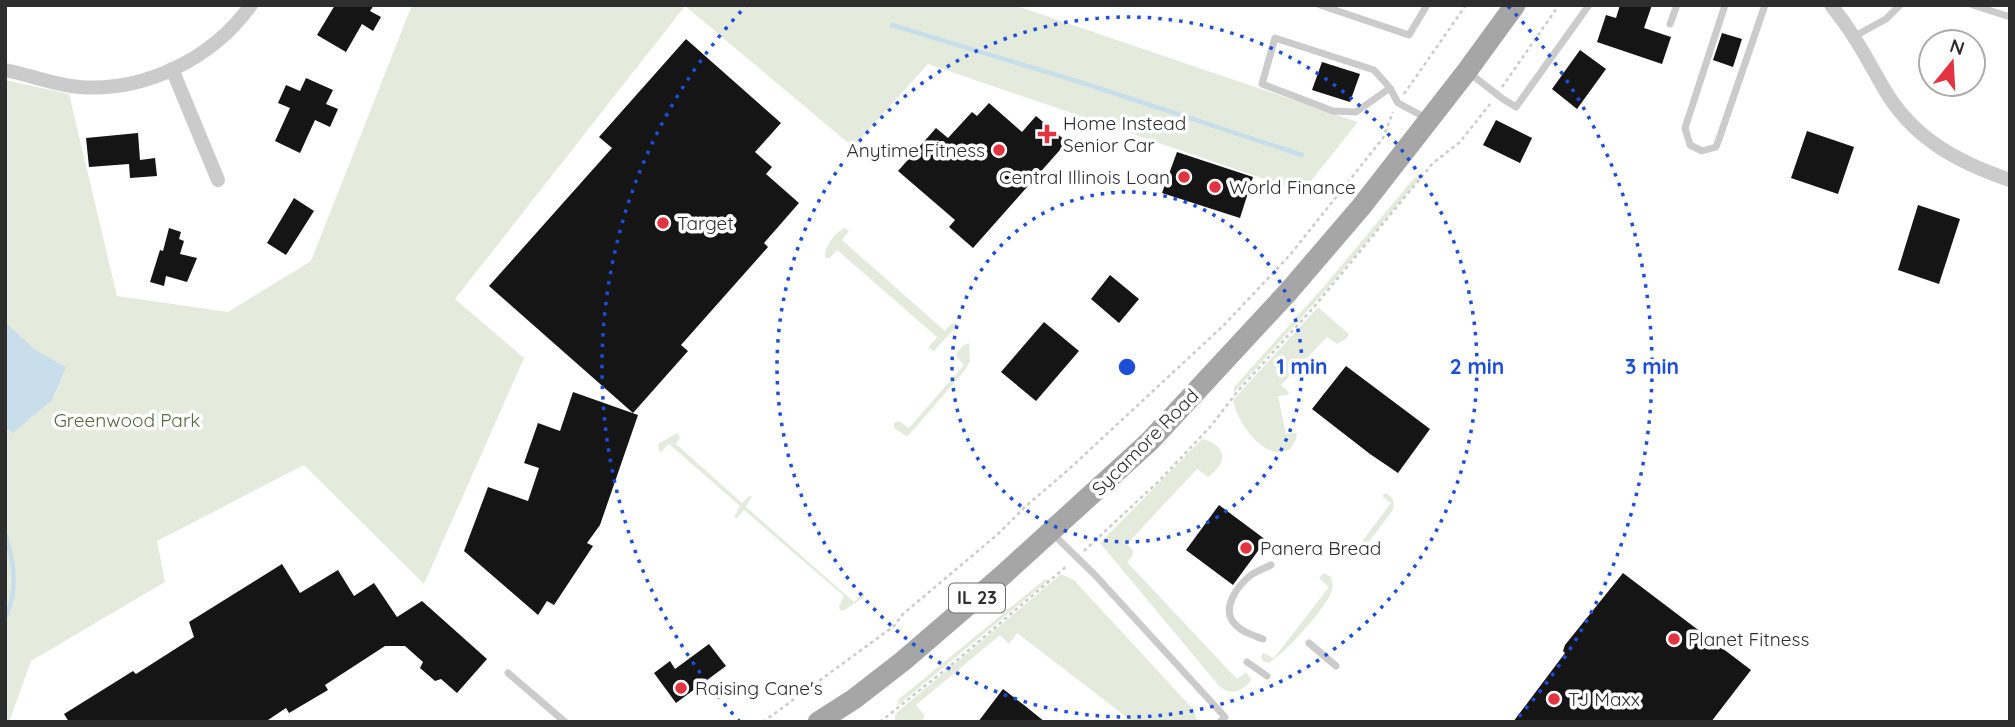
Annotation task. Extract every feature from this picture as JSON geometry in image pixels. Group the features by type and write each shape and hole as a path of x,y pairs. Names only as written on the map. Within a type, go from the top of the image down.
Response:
{"main road":[{"name":"IL 23","path":"1430,120 1515,5"},
{"name":"Sycamore Road","path":"818,722 854,699 903,661 1150,442 1360,207 1430,120"}],"street":[{"path":"5,70 78,87 108,87 153,77 205,51 220,39 251,5"},
{"path":"1832,5 1855,36 1884,88 1913,126 1957,159 2010,180"},
{"path":"172,69 218,180"}],"lane":[{"path":"1320,5 1409,35 1427,5"},
{"path":"1467,71 1516,107 1589,5"},
{"path":"1670,24 1676,5"},
{"path":"1725,5 1685,128 1690,145 1703,151 1716,147 1765,5"},
{"path":"1855,36 1886,19 1900,5"},
{"path":"1973,5 2010,18"},
{"path":"1390,88 1356,112 1333,111 1262,84 1275,38 1374,70 1390,88 1398,103 1430,120"},
{"path":"1050,532 1225,717 1220,722"},
{"path":"1263,639 1235,625 1230,617 1229,606 1233,596 1251,575 1271,565"},
{"path":"1309,643 1336,666"},
{"path":"1247,662 1267,676"},
{"path":"509,673 565,722"}],"path":[{"path":"763,722 882,632 894,626 903,614 998,534 1209,340 1290,255 1375,149 1383,138 1388,120 1398,103 1466,5"},
{"path":"880,722 956,662 1077,558 1161,479 1210,427 1238,391 1329,289 1433,163 1460,142 1559,5"}],"green space":[{"name":"Greenwood Park","path":"412,5 1014,5 1358,122 1302,192 928,64 853,147 685,6 455,299 524,358 424,584 304,465 157,541 165,582 31,661 9,722 5,722 5,80 69,94 117,296 228,312 311,261"},
{"path":"1415,177 1420,178 1328,288 1234,393 1234,387 1326,284"},
{"path":"845,228 849,231 842,240 945,331 951,324 956,323 955,328 934,351 928,348 937,337 837,250 830,258 825,258 831,240"},
{"path":"1318,307 1349,334 1337,344 1327,337 1281,385 1289,392 1288,395 1278,396 1286,434 1297,433 1290,449 1271,451 1262,446 1246,429 1233,400"},
{"path":"969,343 970,361 965,370 909,435 906,436 894,428 894,423 899,421 909,428 964,365 956,356 964,345"},
{"path":"677,433 680,437 676,444 742,503 752,496 746,507 854,602 862,594 864,597 843,611 840,610 844,596 744,510 737,518 734,517 740,506 669,444 659,451 658,444"},
{"path":"1202,439 1220,450 1222,455 1219,466 1208,477 1197,469 1127,544 1133,551 1127,562 1237,679 1246,672 1250,682 1235,692 1219,686 1100,543"},
{"path":"1386,493 1393,500 1393,510 1358,556 1344,558 1340,555 1343,546 1354,552 1391,503 1382,496"},
{"path":"1324,573 1331,577 1332,587 1321,610 1275,659 1268,663 1263,661 1263,653 1274,658 1329,587 1319,578"},
{"path":"1061,574 1074,580 1193,709 1198,722 1133,722 1017,633 1009,644 1000,635 916,705 925,716 921,722 895,721 895,714"},
{"path":"1050,579 897,706 899,699 1044,580"}],"water":[{"path":"5,322 35,350 66,367 52,400 13,433 5,427"}],"building":[{"path":"335,5 374,5 370,11 381,17 373,31 362,24 346,52 317,35"},
{"path":"1620,5 1652,5 1644,28 1671,37 1662,64 1597,42 1606,15 1616,18"},
{"path":"1722,33 1742,39 1733,67 1713,60"},
{"name":"Target","path":"686,39 781,123 755,152 772,167 766,174 799,203 764,243 768,247 681,345 688,351 633,413 489,286 612,148 599,137"},
{"path":"1580,50 1606,69 1577,109 1552,89"},
{"path":"1322,62 1360,74 1350,102 1312,90"},
{"path":"306,78 333,90 326,104 338,109 330,127 315,120 300,153 275,141 290,108 278,103 286,85 300,91"},
{"path":"989,103 1022,132 1036,116 1067,142 973,248 949,227 955,220 898,171 936,128 948,138 972,112 977,116"},
{"path":"1496,120 1532,138 1520,163 1483,145"},
{"path":"1807,131 1854,147 1838,194 1791,178"},
{"path":"138,133 140,160 155,158 157,176 130,178 129,164 89,167 86,138"},
{"path":"1177,152 1253,177 1240,218 1162,193"},
{"path":"294,198 314,211 286,255 267,243"},
{"path":"1918,205 1960,219 1939,284 1898,270"},
{"path":"169,228 181,232 179,239 184,241 180,254 197,258 187,282 166,276 164,286 150,282"},
{"path":"1110,275 1139,299 1119,323 1091,299"},
{"path":"1044,322 1079,351 1036,401 1001,372"},
{"path":"1346,366 1430,429 1398,473 1312,409"},
{"path":"573,392 638,415 600,525 587,543 593,546 554,605 547,601 538,615 464,551 488,487 528,501 539,468 524,463 538,423 560,431"},
{"path":"1219,505 1266,540 1233,585 1186,550"},
{"path":"282,564 300,593 338,570 354,596 374,583 397,617 422,601 487,659 457,693 441,679 435,681 420,668 423,662 405,646 385,646 325,685 328,690 289,713 286,708 265,722 69,722 64,714 133,671 136,674 194,637 189,622"},
{"path":"1623,573 1751,670 1711,722 1513,722 1565,653 1565,645"},
{"name":"Raising Cane's","path":"709,644 726,666 676,703 654,673 670,661 675,669"},
{"path":"1003,689 1024,705 1045,722 978,722"}],"waterway":[{"path":"892,25 1086,84 1302,155"},
{"path":"5,533 14,576 12,597 5,618"}],"place":[{"name":"Home Instead Senior Car","path":"1047,134"},
{"name":"Anytime Fitness","path":"999,150"},
{"name":"Central Illinois Loan","path":"1184,177"},
{"name":"World Finance","path":"1215,187"},
{"name":"Target","path":"663,223"},
{"name":"Panera Bread","path":"1246,548"},
{"name":"Planet Fitness","path":"1674,639"},
{"name":"Raising Cane's","path":"681,688"},
{"name":"TJ Maxx","path":"1554,699"}]}
